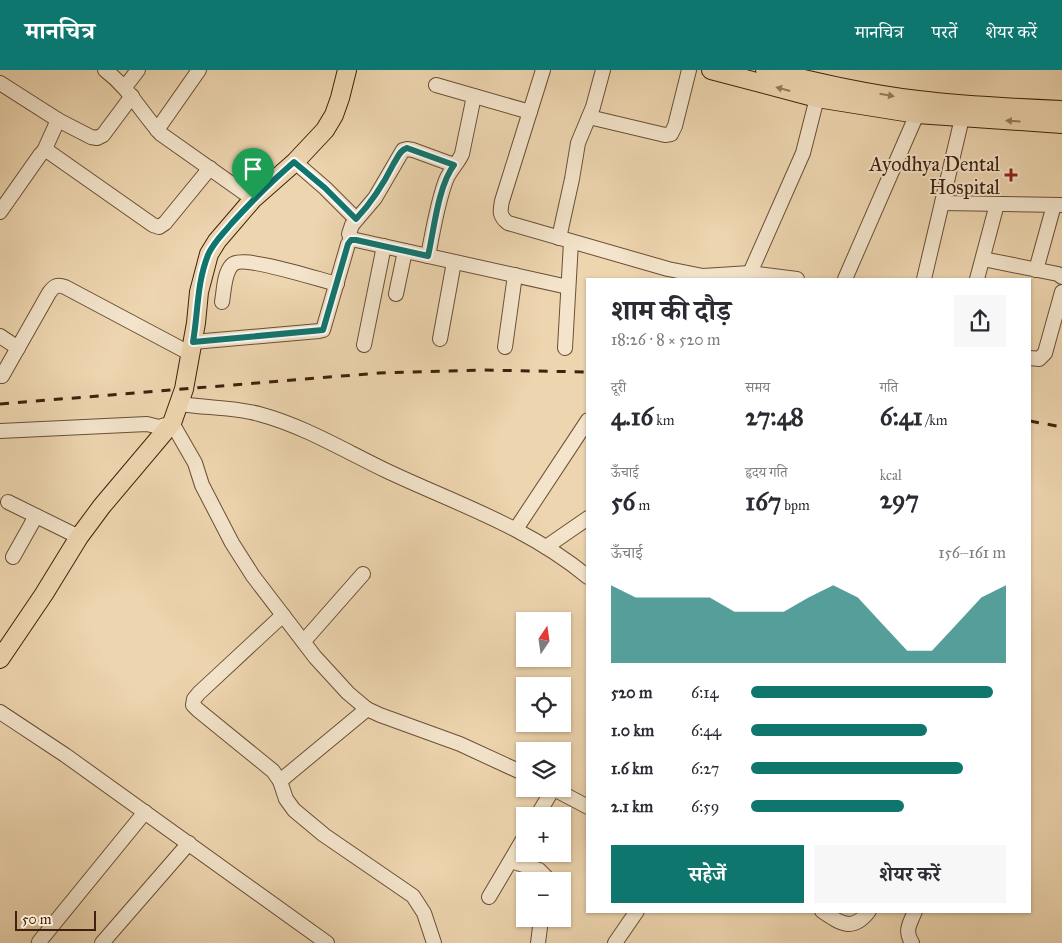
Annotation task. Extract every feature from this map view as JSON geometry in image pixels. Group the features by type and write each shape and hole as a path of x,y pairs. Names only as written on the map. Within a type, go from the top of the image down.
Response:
{"main road":[{"path":"0,659 44,594 79,537 102,506 172,423 180,404 192,348 199,292 209,254 217,241 253,199 294,162 325,130 334,115 347,70"},
{"path":"711,70 817,98 917,114 1062,124"},
{"path":"765,70 839,87 917,100 1009,108 1062,110"}],"street":[{"path":"105,70 123,83 157,130 172,143 253,199"},
{"path":"0,84 58,120 91,138 97,138 103,135 123,83 138,70"},
{"path":"157,130 199,70"},
{"path":"543,70 500,212 502,218 508,223 667,274 703,277 749,276 781,278"},
{"path":"565,348 568,287 565,240 572,178 578,143 589,117 603,70"},
{"path":"589,117 665,135 671,134 675,126 689,70"},
{"path":"436,85 530,112"},
{"path":"428,256 442,192 450,171 459,161 462,154 474,96"},
{"path":"749,276 803,153 817,98"},
{"path":"844,278 917,114"},
{"path":"924,278 962,118"},
{"path":"0,212 44,151 58,120"},
{"path":"351,240 349,234 356,219 375,198 403,150 407,148 454,165"},
{"path":"44,151 49,152 153,225 159,226 165,223 210,168"},
{"path":"294,162 325,188 356,219"},
{"path":"942,203 1058,205 1036,270"},
{"path":"978,278 997,204"},
{"path":"351,240 568,287"},
{"path":"2,376 49,293 54,287 59,285 192,348 323,330 348,244 351,240"},
{"path":"364,345 384,246"},
{"path":"396,294 405,251"},
{"path":"983,259 1058,274 1062,277"},
{"path":"222,302 229,269 233,263 238,261 257,263 337,284"},
{"path":"440,339 454,262"},
{"path":"505,347 515,275"},
{"path":"1031,358 1039,359 1045,353 1062,292"},
{"path":"0,336 18,348"},
{"path":"180,404 236,410 276,419 388,472 516,529 546,547 586,576"},
{"path":"0,431 147,424 159,427 172,423 195,463 202,485 232,543 253,576 348,693 367,709 380,715 460,744 516,770"},
{"path":"516,529 586,423"},
{"path":"8,502 79,537"},
{"path":"13,557 36,516"},
{"path":"546,547 586,519"},
{"path":"304,641 363,574"},
{"path":"283,615 198,693 194,699 194,705 273,771 280,781 286,799 294,810 324,835 413,896 424,913 434,943"},
{"path":"280,781 367,709"},
{"path":"0,712 189,843 327,943"},
{"path":"568,797 586,807"},
{"path":"39,942 145,812"},
{"path":"102,943 189,843"},
{"path":"489,898 516,852"},
{"path":"511,861 542,872"},
{"path":"615,943 636,913"},
{"path":"825,913 837,922 845,924 854,924 861,921 867,913"},
{"path":"912,943 908,936 908,928 914,913"},
{"path":"538,943 540,927"}],"railway":[{"path":"0,404 379,373 481,370 586,372"},
{"path":"1031,421 1062,427"}],"place":[{"name":"Ayodhya Dental Hospital","path":"1011,175"}],"route":[{"path":"407,148 454,165 445,181 428,256 351,240 348,244 323,330 193,342 199,292 209,254 217,241 253,199 294,162 325,188 356,219 375,198 403,150 407,148"}]}
